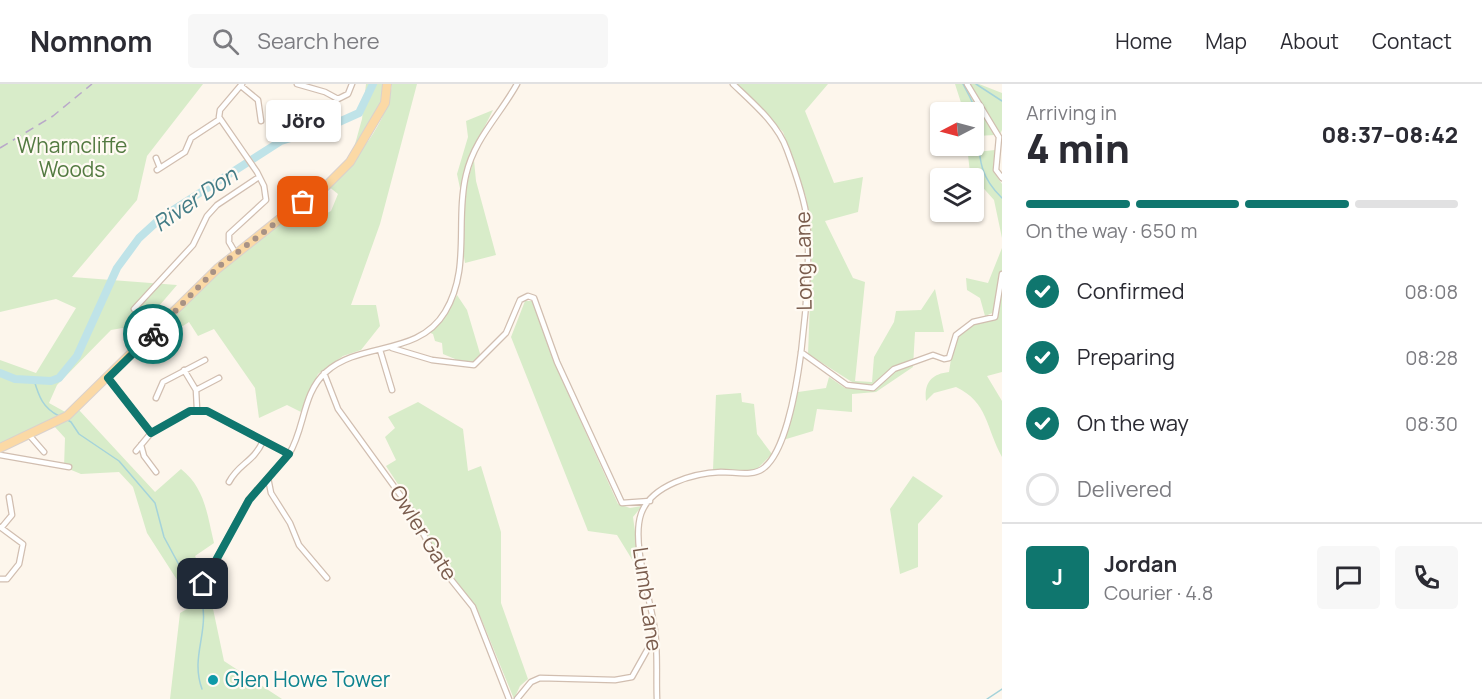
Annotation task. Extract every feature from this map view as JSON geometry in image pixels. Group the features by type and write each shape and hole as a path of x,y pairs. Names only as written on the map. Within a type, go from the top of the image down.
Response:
{"main road":[{"path":"0,447 30,436 64,418 108,378 217,268 286,214 321,191 350,162 385,103 387,84"}],"street":[{"path":"297,84 325,92 338,99 348,94 352,84"},
{"path":"203,584 249,500 296,443 308,403 324,374 354,355 392,348 426,331 446,311 460,271 463,204 471,158 483,133 517,84"},
{"name":"Long Lane","path":"650,501 655,494 698,475 759,472 767,466 778,451 795,387 806,309 807,219 803,199 780,135 733,84"},
{"path":"967,84 999,137 996,170 1002,178"},
{"path":"236,254 229,242 229,234 266,200 266,192 258,174 231,131 220,119 220,110 242,85 258,100 261,121"},
{"path":"156,158 159,169 185,152 191,138 220,119"},
{"path":"134,309 193,245 207,216 217,205 258,174"},
{"path":"801,352 847,385 873,388 894,369 933,355 944,359 949,358 953,338 973,322 995,317 1002,274"},
{"path":"392,348 432,360 474,365 507,333 520,300 528,296 534,298 557,362 621,503 650,501"},
{"path":"380,350 392,390"},
{"path":"156,398 163,382 205,360"},
{"path":"184,370 196,390 197,409"},
{"name":"Owler Gate","path":"324,374 338,409 409,507 441,567 473,607 509,699"},
{"path":"108,378 151,433"},
{"path":"196,390 219,378"},
{"path":"136,451 151,433 197,409 207,411 289,454"},
{"path":"30,436 44,452"},
{"path":"229,482 236,469 251,461 262,441"},
{"path":"141,445 144,456 156,472"},
{"path":"0,455 69,467"},
{"path":"268,478 272,493 290,523 299,545 327,578"},
{"path":"0,579 7,579 19,564 23,544 1,527 12,515 9,497"},
{"name":"Lumb Lane","path":"650,501 641,513 638,530 656,634 657,699"},
{"path":"517,699 531,682 540,678 615,680 632,676 656,634"}],"green space":[{"name":"Wharncliffe Woods","path":"0,84 203,84 147,156 137,200 72,277 177,285 159,306 167,315 141,340 140,325 111,330 57,385 49,403 67,413 0,445 0,360 36,373 76,308 56,299 0,312"},
{"path":"366,84 383,84 381,102 352,155 362,119"},
{"path":"392,84 417,84 380,224 351,305 376,305 380,326 361,350 343,356 318,374 301,412 287,405 259,418 255,388 214,329 198,336 189,322 129,361 220,270 294,210 301,212 309,222 331,211 338,194 328,186 360,153 369,140 384,113"},
{"path":"735,84 828,84 805,111 834,183 863,177 858,212 825,221 853,278 865,282 855,381 872,382 874,357 894,322 896,311 921,310 935,289 944,332 915,332 913,367 876,392 852,394 852,412 817,409 813,431 783,440 798,392 826,388 829,377 845,388 852,388 852,382 808,354 812,250 806,197 783,132"},
{"path":"955,84 965,84 976,102 961,102"},
{"path":"968,84 979,84 1002,93 1002,130 1000,134 984,109 984,102 980,102"},
{"path":"493,110 469,158 461,193 457,174 468,137 466,121"},
{"path":"984,116 995,135 984,136"},
{"path":"995,150 993,171 1002,184 1002,238 994,200 984,189 984,168 969,168 968,156 984,156 984,151"},
{"path":"474,160 476,181 496,255 465,263 462,237 463,210"},
{"path":"1002,248 1002,272 995,312 985,316 980,298 967,290 966,278 988,283"},
{"path":"1002,284 1002,372 987,376 1002,401 1002,457 985,417 967,393 956,387 934,393 926,401 926,389 933,377 949,372 954,339 973,323 994,320 998,316"},
{"path":"457,295 467,310 481,357 473,363 455,362 455,359 443,354 442,343 435,341 433,334 428,332 445,316"},
{"path":"525,301 532,301 553,360 618,504 630,508 642,506 633,517 641,574 617,535 588,531 511,337"},
{"path":"741,393 742,402 754,404 757,434 772,454 756,470 713,470 716,395"},
{"path":"418,402 463,429 468,471 481,466 501,532 501,603 528,679 520,686 514,699 476,606 441,562 411,504 386,466 396,460 385,437 395,428 388,417"},
{"path":"79,410 155,492 181,469 195,484 204,502 214,543 195,556 202,571 199,580 181,586 147,533 133,487 119,472 81,474 64,467 65,438 54,426"},
{"path":"913,476 943,496 918,524 918,567 900,574 890,509"},
{"path":"208,585 224,661 282,699 170,699 180,613 194,605 185,595"}],"waterway":[{"name":"River Don","path":"0,373 15,379 51,381 59,378 77,356 117,268 139,238 162,217 281,141 330,126 359,113 373,84"},
{"path":"963,84 975,110 982,167 986,177 1002,198"},
{"path":"976,84 1002,101"},
{"path":"34,380 42,401 59,416"},
{"path":"66,419 71,422 79,434 119,461 155,503 164,537 185,576 199,591"},
{"path":"199,592 204,617 198,664 202,689"},
{"path":"987,699 1002,689"}],"railway":[{"path":"0,148 53,116 92,84"}],"way so far":[{"path":"153,334 217,268 303,202"}],"place":[{"name":"Jöro","path":"303,202"},
{"name":"Glen Howe Tower","path":"213,680"}],"route":[{"path":"153,334 108,378 151,433 197,409 207,411 289,454 249,500 203,584"}]}
